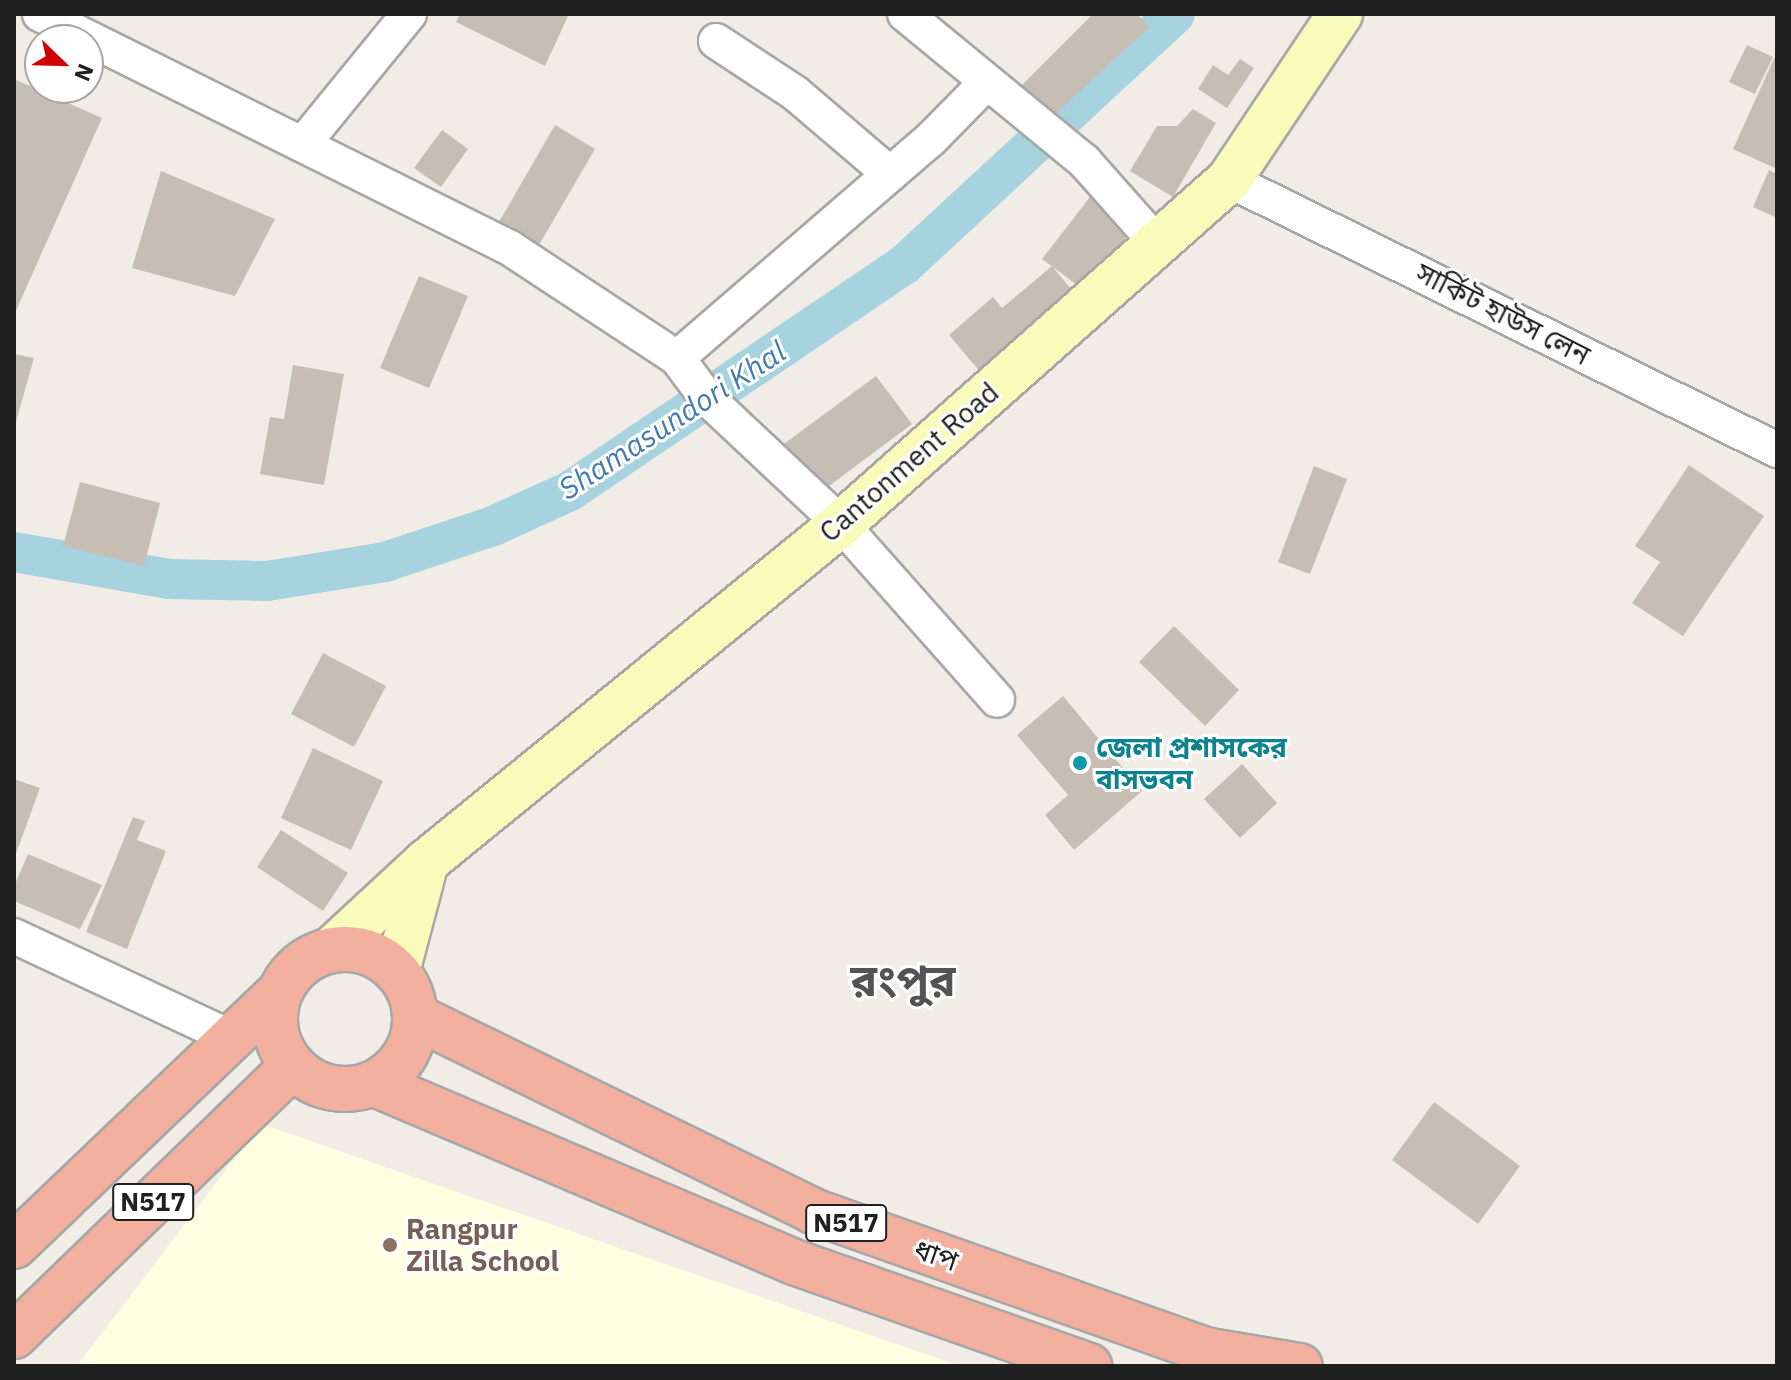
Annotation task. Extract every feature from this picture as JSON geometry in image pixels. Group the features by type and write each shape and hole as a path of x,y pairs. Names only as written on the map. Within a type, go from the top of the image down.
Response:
{"highway":[{"path":"278,994 274,1018 277,1041 292,1067 317,1085 346,1091 375,1084 398,1067 412,1043 416,1017 411,993 397,972 379,957 357,949 332,949"},
{"name":"N517","path":"14,1246 278,994 309,958 332,949"},
{"name":"ধাপ","path":"416,1017 813,1211 1205,1350 1300,1366"},
{"name":"N517","path":"14,1336 292,1067"},
{"name":"ধাপ","path":"375,1084 794,1262 1089,1366"}],"main road":[{"name":"Cantonment Road","path":"332,949 426,862 841,524 1229,180 1340,14"},
{"path":"397,972 426,862"}],"street":[{"path":"40,14 510,248 677,358 707,398 841,524 997,700"},
{"path":"303,144 409,14"},
{"path":"905,14 1084,161 1156,242"},
{"path":"716,41 795,93 890,174"},
{"path":"677,358 890,174 986,83"},
{"name":"সার্কিট হাউস লেন","path":"1229,180 1777,450"},
{"path":"14,936 232,1038"}],"shaded area":[{"name":"Rangpur Zilla School","path":"261,1124 960,1366 77,1366"}],"building":[{"path":"460,14 569,14 545,66 456,22"},
{"path":"1093,14 1137,14 1150,27 1043,125 1011,96"},
{"path":"1747,45 1773,57 1755,94 1729,82"},
{"path":"1777,52 1777,169 1733,149"},
{"path":"1240,59 1254,68 1227,108 1198,89 1213,65 1228,75"},
{"path":"14,79 24,83 24,104 70,104 102,118 14,315"},
{"path":"1193,109 1216,123 1173,197 1130,171 1157,126 1177,126"},
{"path":"555,125 595,149 539,245 499,222"},
{"path":"442,130 468,149 441,187 414,168"},
{"path":"1769,170 1777,174 1777,218 1753,207"},
{"path":"161,171 275,219 235,296 132,268"},
{"path":"1100,184 1142,216 1085,291 1042,259"},
{"path":"1052,266 1080,300 987,380 949,335 993,297 1002,308"},
{"path":"419,276 468,296 429,388 380,368"},
{"path":"14,354 34,358 15,425 14,424"},
{"path":"293,365 344,374 324,485 260,474 270,417 284,419"},
{"path":"876,376 912,424 817,495 781,446"},
{"path":"1689,465 1764,516 1683,636 1632,603 1660,562 1635,546"},
{"path":"1314,466 1347,479 1310,574 1278,562"},
{"path":"80,482 160,503 144,566 63,546"},
{"path":"1174,626 1239,690 1205,726 1139,662"},
{"path":"323,653 386,686 354,747 291,714"},
{"name":"জেলা প্রশাসকের বাসভবন","path":"1063,696 1142,791 1074,850 1045,815 1068,795 1017,735"},
{"path":"313,748 383,781 351,850 281,818"},
{"path":"1242,764 1277,803 1240,838 1204,799"},
{"path":"14,779 40,788 14,859"},
{"path":"133,817 145,821 137,840 166,851 127,949 86,932"},
{"path":"281,830 348,873 323,911 257,867"},
{"path":"28,854 102,885 80,929 14,901 14,886"},
{"path":"1434,1102 1520,1166 1478,1224 1392,1160"}],"waterway":[{"name":"Shamasundori Khal","path":"14,552 168,579 267,581 385,562 493,526 570,491 904,265 1175,14"}],"place":[{"name":"জেলা প্রশাসকের বাসভবন","path":"1080,763"},
{"name":"Rangpur Zilla School","path":"390,1245"}],"district":[{"name":"রংপুর","path":"903,980"}]}
